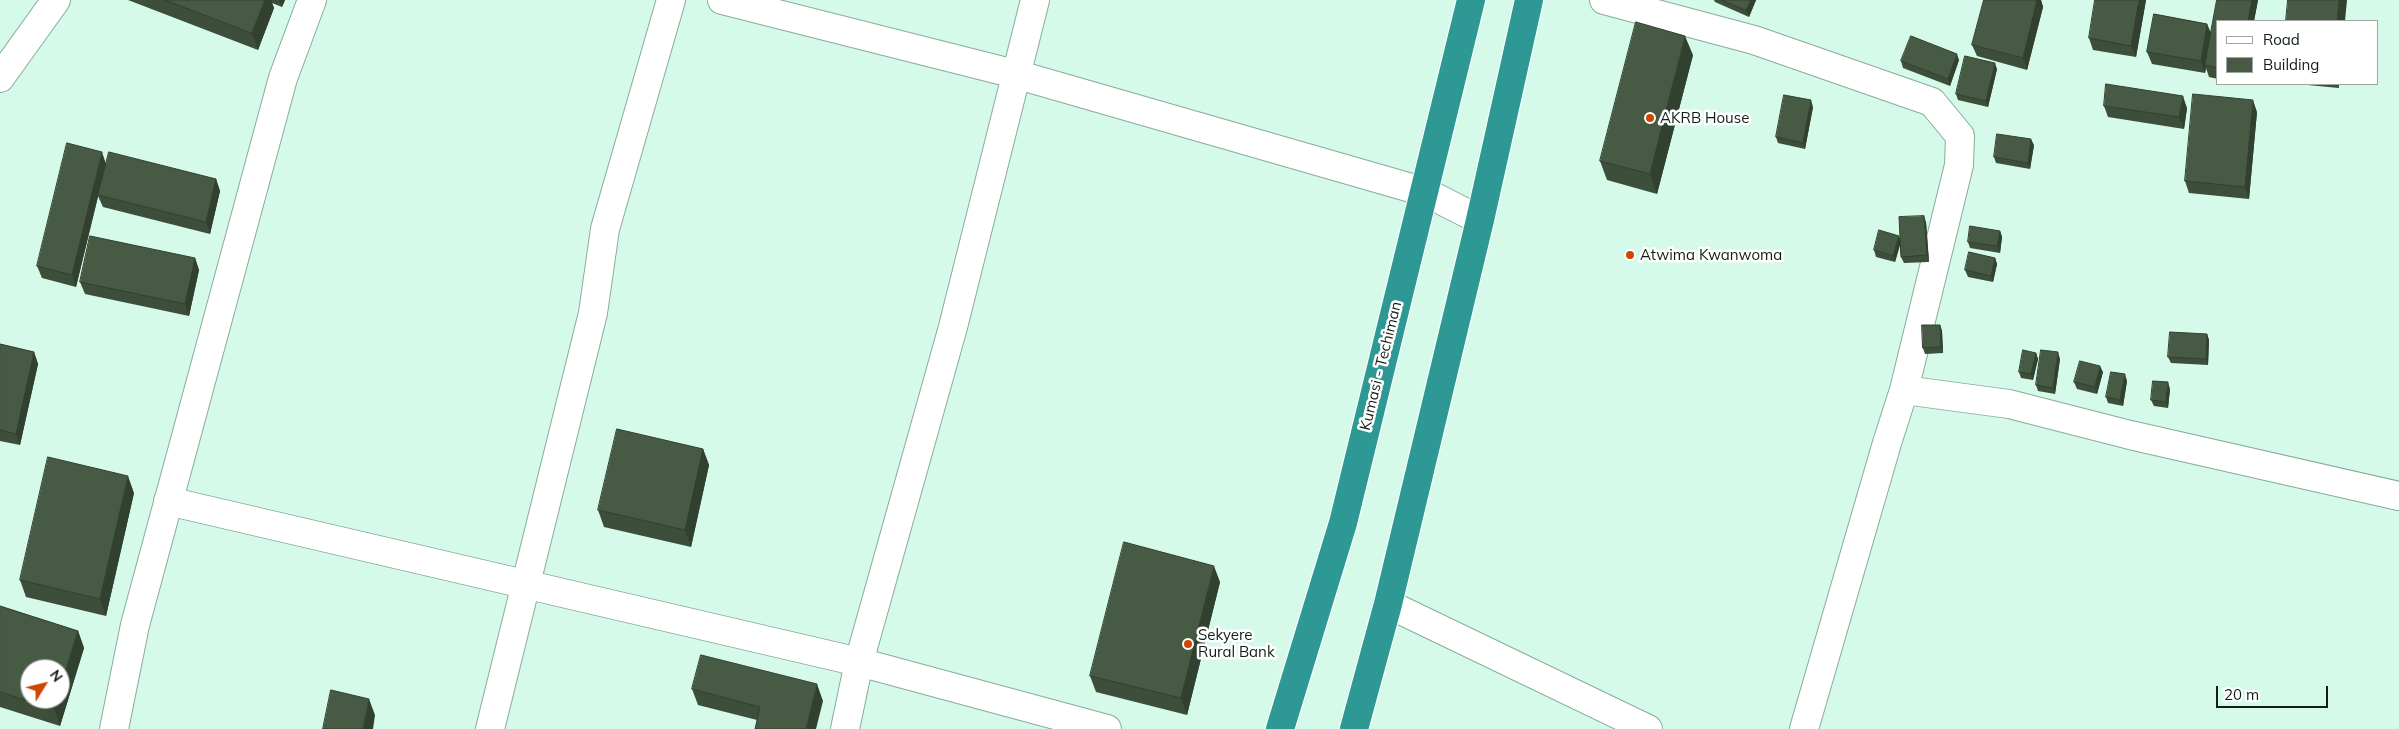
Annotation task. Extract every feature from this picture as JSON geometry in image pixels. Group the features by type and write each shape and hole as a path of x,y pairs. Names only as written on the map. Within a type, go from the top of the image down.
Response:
{"highway":[{"name":"Kumasi - Techiman","path":"1280,729 1343,523 1471,0"},
{"path":"1354,729 1388,604 1480,220 1529,0"}],"street":[{"path":"0,78 56,0"},
{"path":"114,729 135,625 168,501 283,78 312,0"},
{"path":"490,729 592,313 605,229 671,0"},
{"path":"722,0 1015,74 1425,192 1480,220"},
{"path":"846,729 859,662 953,327 1035,0"},
{"path":"1604,0 1754,40 1932,102 1960,136 1959,165 1904,390 1804,729"},
{"path":"1904,390 2009,404 2130,435 2399,496"},
{"path":"168,501 859,662 1107,729"},
{"path":"1388,604 1648,729"}],"building":[{"path":"165,0 265,0 252,33"},
{"path":"1722,0 1751,0 1746,10"},
{"path":"1984,0 2037,0 2023,58 1972,45"},
{"path":"2095,0 2139,0 2131,46 2089,38"},
{"path":"2217,0 2252,0 2248,20 2216,20 2216,68 2205,65"},
{"path":"2288,0 2339,0 2337,20 2286,20"},
{"path":"2154,14 2207,24 2201,61 2147,52"},
{"name":"AKRB House","path":"1636,22 1685,36 1650,174 1600,161"},
{"path":"1911,36 1957,54 1948,79 1901,61"},
{"path":"1965,56 1995,63 1986,101 1956,94"},
{"path":"2106,84 2183,96 2179,117 2104,106"},
{"path":"2193,94 2253,100 2245,187 2185,181"},
{"path":"1784,95 1811,100 1803,143 1776,137"},
{"path":"1997,134 2031,139 2028,163 1994,157"},
{"path":"67,143 102,152 72,275 37,266"},
{"path":"109,152 216,179 206,222 98,195"},
{"path":"1924,216 1927,255 1901,257 1899,217"},
{"path":"1970,226 2000,231 1997,246 1968,242"},
{"path":"1879,230 1899,236 1893,256 1874,250"},
{"path":"90,236 195,258 185,304 80,282"},
{"path":"1969,252 1995,258 1991,276 1965,270"},
{"path":"1922,325 1940,325 1941,347 1923,348"},
{"path":"2170,332 2207,334 2206,359 2168,357"},
{"path":"0,344 34,352 16,434 0,430"},
{"path":"2023,350 2036,353 2031,374 2019,372"},
{"path":"2041,350 2058,352 2053,388 2036,385"},
{"path":"2080,361 2100,366 2095,387 2074,382"},
{"path":"2111,372 2125,374 2120,400 2106,397"},
{"path":"2153,381 2168,382 2166,402 2151,400"},
{"path":"617,429 703,449 685,530 598,510"},
{"path":"48,457 128,476 100,599 20,580"},
{"path":"1124,542 1214,566 1181,698 1090,676"},
{"path":"0,606 78,631 69,659 20,659 20,698 0,692"},
{"path":"701,655 817,684 806,729 755,729 760,707 692,689"},
{"path":"331,690 369,699 363,729 323,729"}],"place":[{"name":"AKRB House","path":"1650,118"},
{"name":"Atwima Kwanwoma","path":"1630,255"},
{"name":"Sekyere Rural Bank","path":"1188,644"}]}
